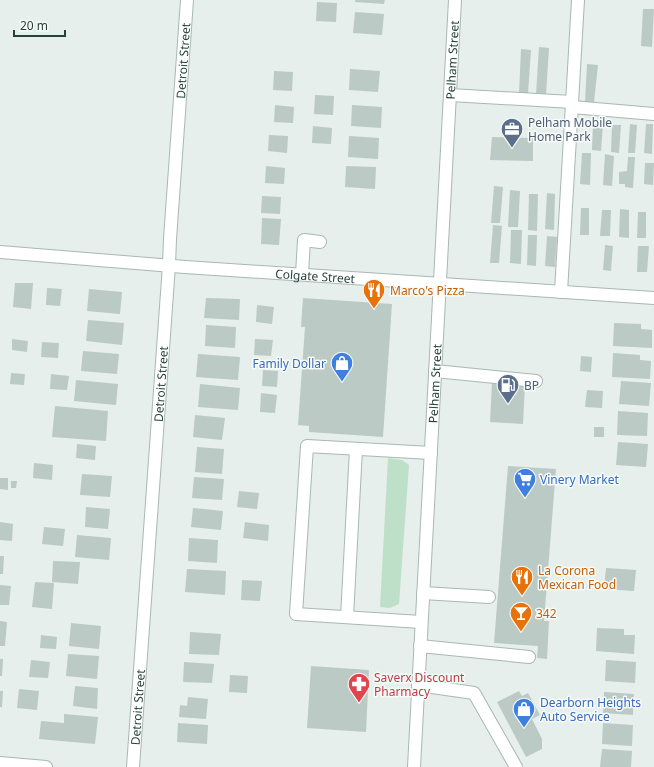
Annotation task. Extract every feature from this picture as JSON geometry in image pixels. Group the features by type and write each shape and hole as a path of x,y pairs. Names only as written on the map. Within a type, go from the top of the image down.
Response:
{"street":[{"name":"Detroit Street","path":"133,767 187,0"},
{"name":"Pelham Street","path":"414,767 455,0"},
{"path":"561,292 578,0"},
{"path":"450,95 572,105 654,114"},
{"path":"302,274 304,240 320,242"},
{"name":"Colgate Street","path":"0,252 654,298"},
{"path":"435,371 536,382"},
{"path":"421,622 296,614 307,446 431,453"},
{"path":"347,617 356,448"},
{"path":"423,593 489,597"},
{"path":"420,646 529,657"},
{"path":"418,685 474,693 516,767"},
{"path":"0,763 46,767"}],"green space":[{"path":"388,458 402,460 409,465 399,604 390,608 380,607"}],"building":[{"path":"355,0 385,0 384,4 355,2"},
{"path":"317,2 337,3 336,22 316,21"},
{"path":"643,9 654,9 652,47 641,46"},
{"path":"355,12 384,14 382,35 353,33"},
{"path":"539,47 549,48 546,95 536,95"},
{"path":"521,49 531,50 528,94 519,93"},
{"path":"587,64 598,65 594,102 585,102"},
{"path":"350,69 380,71 378,92 349,90"},
{"path":"274,71 293,72 292,91 273,90"},
{"path":"315,95 334,96 333,115 314,114"},
{"path":"275,105 294,107 293,123 274,122"},
{"path":"352,105 382,107 381,128 351,126"},
{"path":"593,123 603,124 601,151 592,150"},
{"path":"630,124 637,125 635,153 628,153"},
{"path":"646,124 653,124 652,154 644,153"},
{"path":"612,125 621,125 619,153 611,152"},
{"path":"313,126 332,128 331,144 312,143"},
{"path":"269,135 288,136 287,153 268,151"},
{"path":"349,136 379,138 378,159 348,157"},
{"name":"Pelham Mobile Home Park","path":"492,137 533,138 533,161 490,160"},
{"path":"582,153 591,153 590,185 580,184"},
{"path":"605,154 614,156 612,186 603,185"},
{"path":"628,157 635,157 633,188 625,187 625,184 619,184 619,172 627,171"},
{"path":"645,163 654,163 653,185 644,184"},
{"path":"266,166 285,168 284,184 265,183"},
{"path":"346,166 376,167 375,189 345,187"},
{"path":"494,186 503,187 500,223 491,223"},
{"path":"510,190 520,191 518,227 508,227"},
{"path":"547,193 555,194 554,230 545,229"},
{"path":"529,194 538,194 537,231 528,230"},
{"path":"262,196 281,197 280,214 261,213"},
{"path":"581,208 589,208 589,235 580,235"},
{"path":"620,209 629,210 629,238 619,237"},
{"path":"602,210 611,210 610,236 600,236"},
{"path":"638,212 646,212 646,238 637,238"},
{"path":"262,218 281,219 279,245 261,244"},
{"path":"493,225 502,226 499,263 490,263"},
{"path":"511,230 522,230 521,264 510,263"},
{"path":"528,235 537,235 536,266 527,265"},
{"path":"547,236 557,237 555,267 545,266"},
{"path":"605,245 613,246 611,271 603,270"},
{"path":"638,246 649,246 647,272 637,272"},
{"path":"15,283 33,283 31,309 13,307"},
{"path":"47,288 62,289 60,306 46,305"},
{"path":"89,289 122,292 120,314 87,311"},
{"path":"206,298 240,299 239,320 204,318"},
{"path":"303,298 392,304 383,437 309,432 309,426 298,425 305,327 301,327"},
{"path":"257,305 274,307 272,324 256,322"},
{"path":"88,320 124,323 122,345 86,341"},
{"path":"614,323 641,324 641,329 652,330 652,348 613,346"},
{"path":"206,325 236,327 235,348 205,346"},
{"path":"12,339 28,341 27,352 12,350"},
{"path":"255,339 273,340 271,356 254,355"},
{"path":"42,342 59,343 58,358 41,357"},
{"path":"83,351 119,354 117,374 81,371"},
{"path":"613,353 640,355 640,360 651,361 650,379 612,377"},
{"path":"198,354 240,357 238,380 196,377"},
{"path":"581,356 592,357 591,372 580,371"},
{"path":"263,370 278,371 277,387 262,386"},
{"path":"11,373 25,374 24,385 10,384"},
{"path":"51,374 69,376 67,390 50,389"},
{"path":"76,380 118,384 116,405 74,401"},
{"path":"621,381 651,383 649,406 619,404"},
{"path":"492,382 525,384 523,424 490,422"},
{"path":"200,384 240,388 238,410 198,407"},
{"path":"587,390 603,391 602,408 585,407"},
{"path":"261,393 277,395 275,413 260,412"},
{"path":"55,406 108,411 106,441 52,437"},
{"path":"618,411 648,413 647,436 617,435"},
{"path":"195,415 225,418 222,440 193,437"},
{"path":"594,427 604,427 604,437 594,437"},
{"path":"618,442 648,444 646,467 616,465"},
{"path":"77,444 96,446 95,460 76,458"},
{"path":"197,447 224,449 222,474 195,472"},
{"path":"34,463 53,465 52,480 33,478"},
{"path":"508,466 556,469 544,621 549,621 547,659 537,658 538,646 494,643"},
{"path":"82,474 112,476 110,497 80,495"},
{"path":"194,477 224,479 222,500 192,498"},
{"path":"0,478 8,478 8,490 0,489"},
{"path":"11,481 17,481 16,488 11,488"},
{"path":"239,491 259,493 257,509 237,507"},
{"path":"86,507 110,509 108,529 85,527"},
{"path":"193,508 223,511 221,530 191,527"},
{"path":"0,522 13,524 12,541 0,540"},
{"path":"245,522 269,525 268,541 243,538"},
{"path":"44,527 65,529 63,546 42,544"},
{"path":"77,535 111,538 109,560 75,557"},
{"path":"189,538 218,540 217,563 188,561"},
{"path":"0,556 4,556 3,574 0,574"},
{"path":"53,561 80,562 78,584 52,582"},
{"path":"606,568 636,570 634,591 604,589"},
{"path":"187,569 226,571 225,595 185,592"},
{"path":"242,580 262,581 260,601 241,600"},
{"path":"35,582 54,583 52,609 32,607"},
{"path":"0,585 11,586 9,605 0,605"},
{"path":"0,621 7,622 5,646 0,646"},
{"path":"71,623 101,626 99,649 69,646"},
{"path":"597,628 624,629 624,635 635,635 634,654 596,651"},
{"path":"190,632 221,634 219,655 189,654"},
{"path":"41,635 57,637 56,649 40,648"},
{"path":"68,654 99,656 97,679 66,676"},
{"path":"0,659 3,659 2,676 0,676"},
{"path":"31,660 50,662 48,678 29,677"},
{"path":"606,660 636,662 635,683 605,681"},
{"path":"184,662 214,664 212,683 183,682"},
{"path":"311,666 369,670 366,732 307,728"},
{"path":"230,675 248,676 247,693 229,692"},
{"path":"75,686 98,688 97,709 73,706"},
{"path":"19,689 39,691 37,710 17,708"},
{"path":"0,691 3,691 2,707 0,707"},
{"name":"Dearborn Heights Auto Service","path":"519,691 522,696 528,693 540,715 532,719 542,739 542,749 526,757 497,702"},
{"path":"604,692 634,694 633,715 603,713"},
{"path":"188,697 208,699 206,719 179,717 180,705 187,706"},
{"path":"64,714 98,717 95,744 39,739 41,721 64,723"},
{"path":"178,723 208,725 207,744 177,742"},
{"path":"603,723 633,725 632,746 602,744"},
{"path":"602,749 632,751 631,767 600,767"}],"place":[{"name":"Pelham Mobile Home Park","path":"512,148"},
{"name":"Marco's Pizza","path":"374,310"},
{"name":"Family Dollar","path":"342,382"},
{"name":"BP","path":"508,404"},
{"name":"Vinery Market","path":"525,498"},
{"name":"La Corona Mexican Food","path":"522,596"},
{"name":"342","path":"521,632"},
{"name":"Saverx Discount Pharmacy","path":"359,704"},
{"name":"Dearborn Heights Auto Service","path":"524,728"}]}
